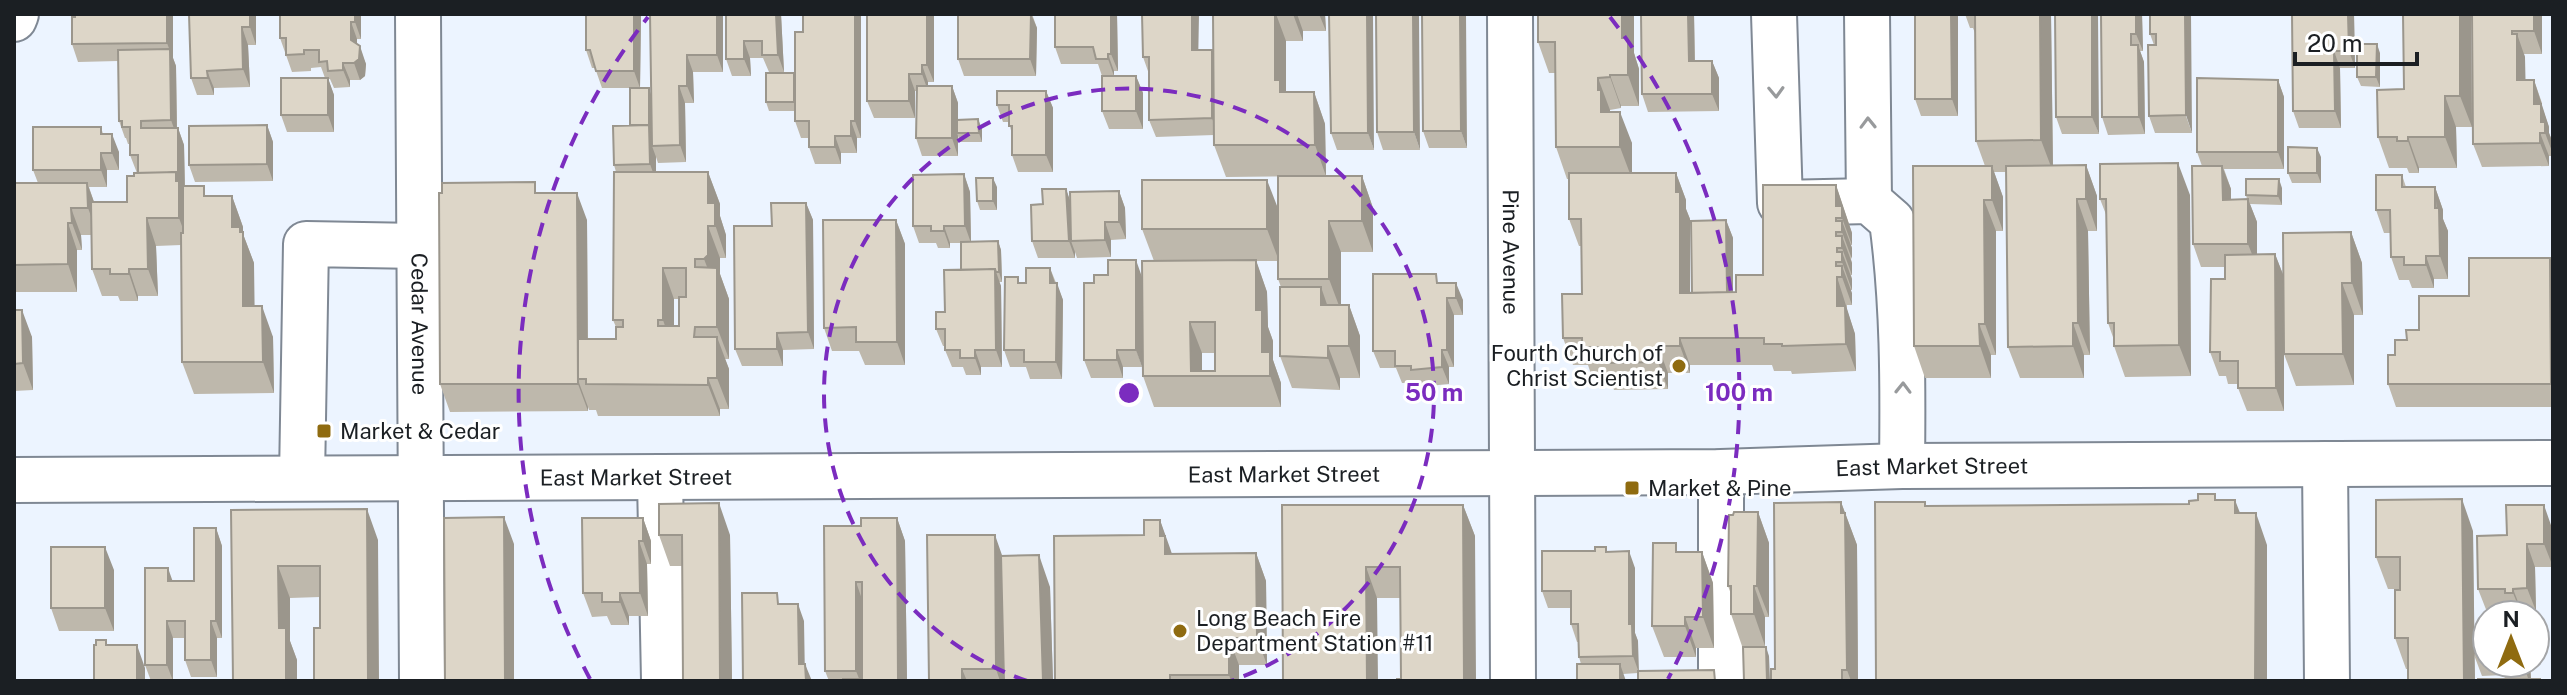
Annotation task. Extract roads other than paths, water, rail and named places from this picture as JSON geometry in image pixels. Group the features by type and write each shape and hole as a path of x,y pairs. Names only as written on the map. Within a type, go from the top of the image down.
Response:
{"street":[{"name":"Cedar Avenue","path":"418,14 422,681"},
{"name":"Pine Avenue","path":"1510,14 1513,681"},
{"path":"1774,14 1780,203 1869,201 1892,221 1900,282 1902,466"},
{"path":"1867,14 1869,201"},
{"path":"302,478 306,244 419,246"},
{"name":"East Market Street","path":"14,480 1721,472 1902,466 2553,463"},
{"path":"2325,464 2327,681"},
{"path":"1721,472 1721,681"},
{"path":"660,478 664,681"}],"place":[{"name":"Fourth Church of Christ Scientist","path":"1679,366"},
{"name":"Market & Cedar","path":"324,431"},
{"name":"Market & Pine","path":"1632,488"},
{"name":"Long Beach Fire Department Station #11","path":"1180,631"}]}
